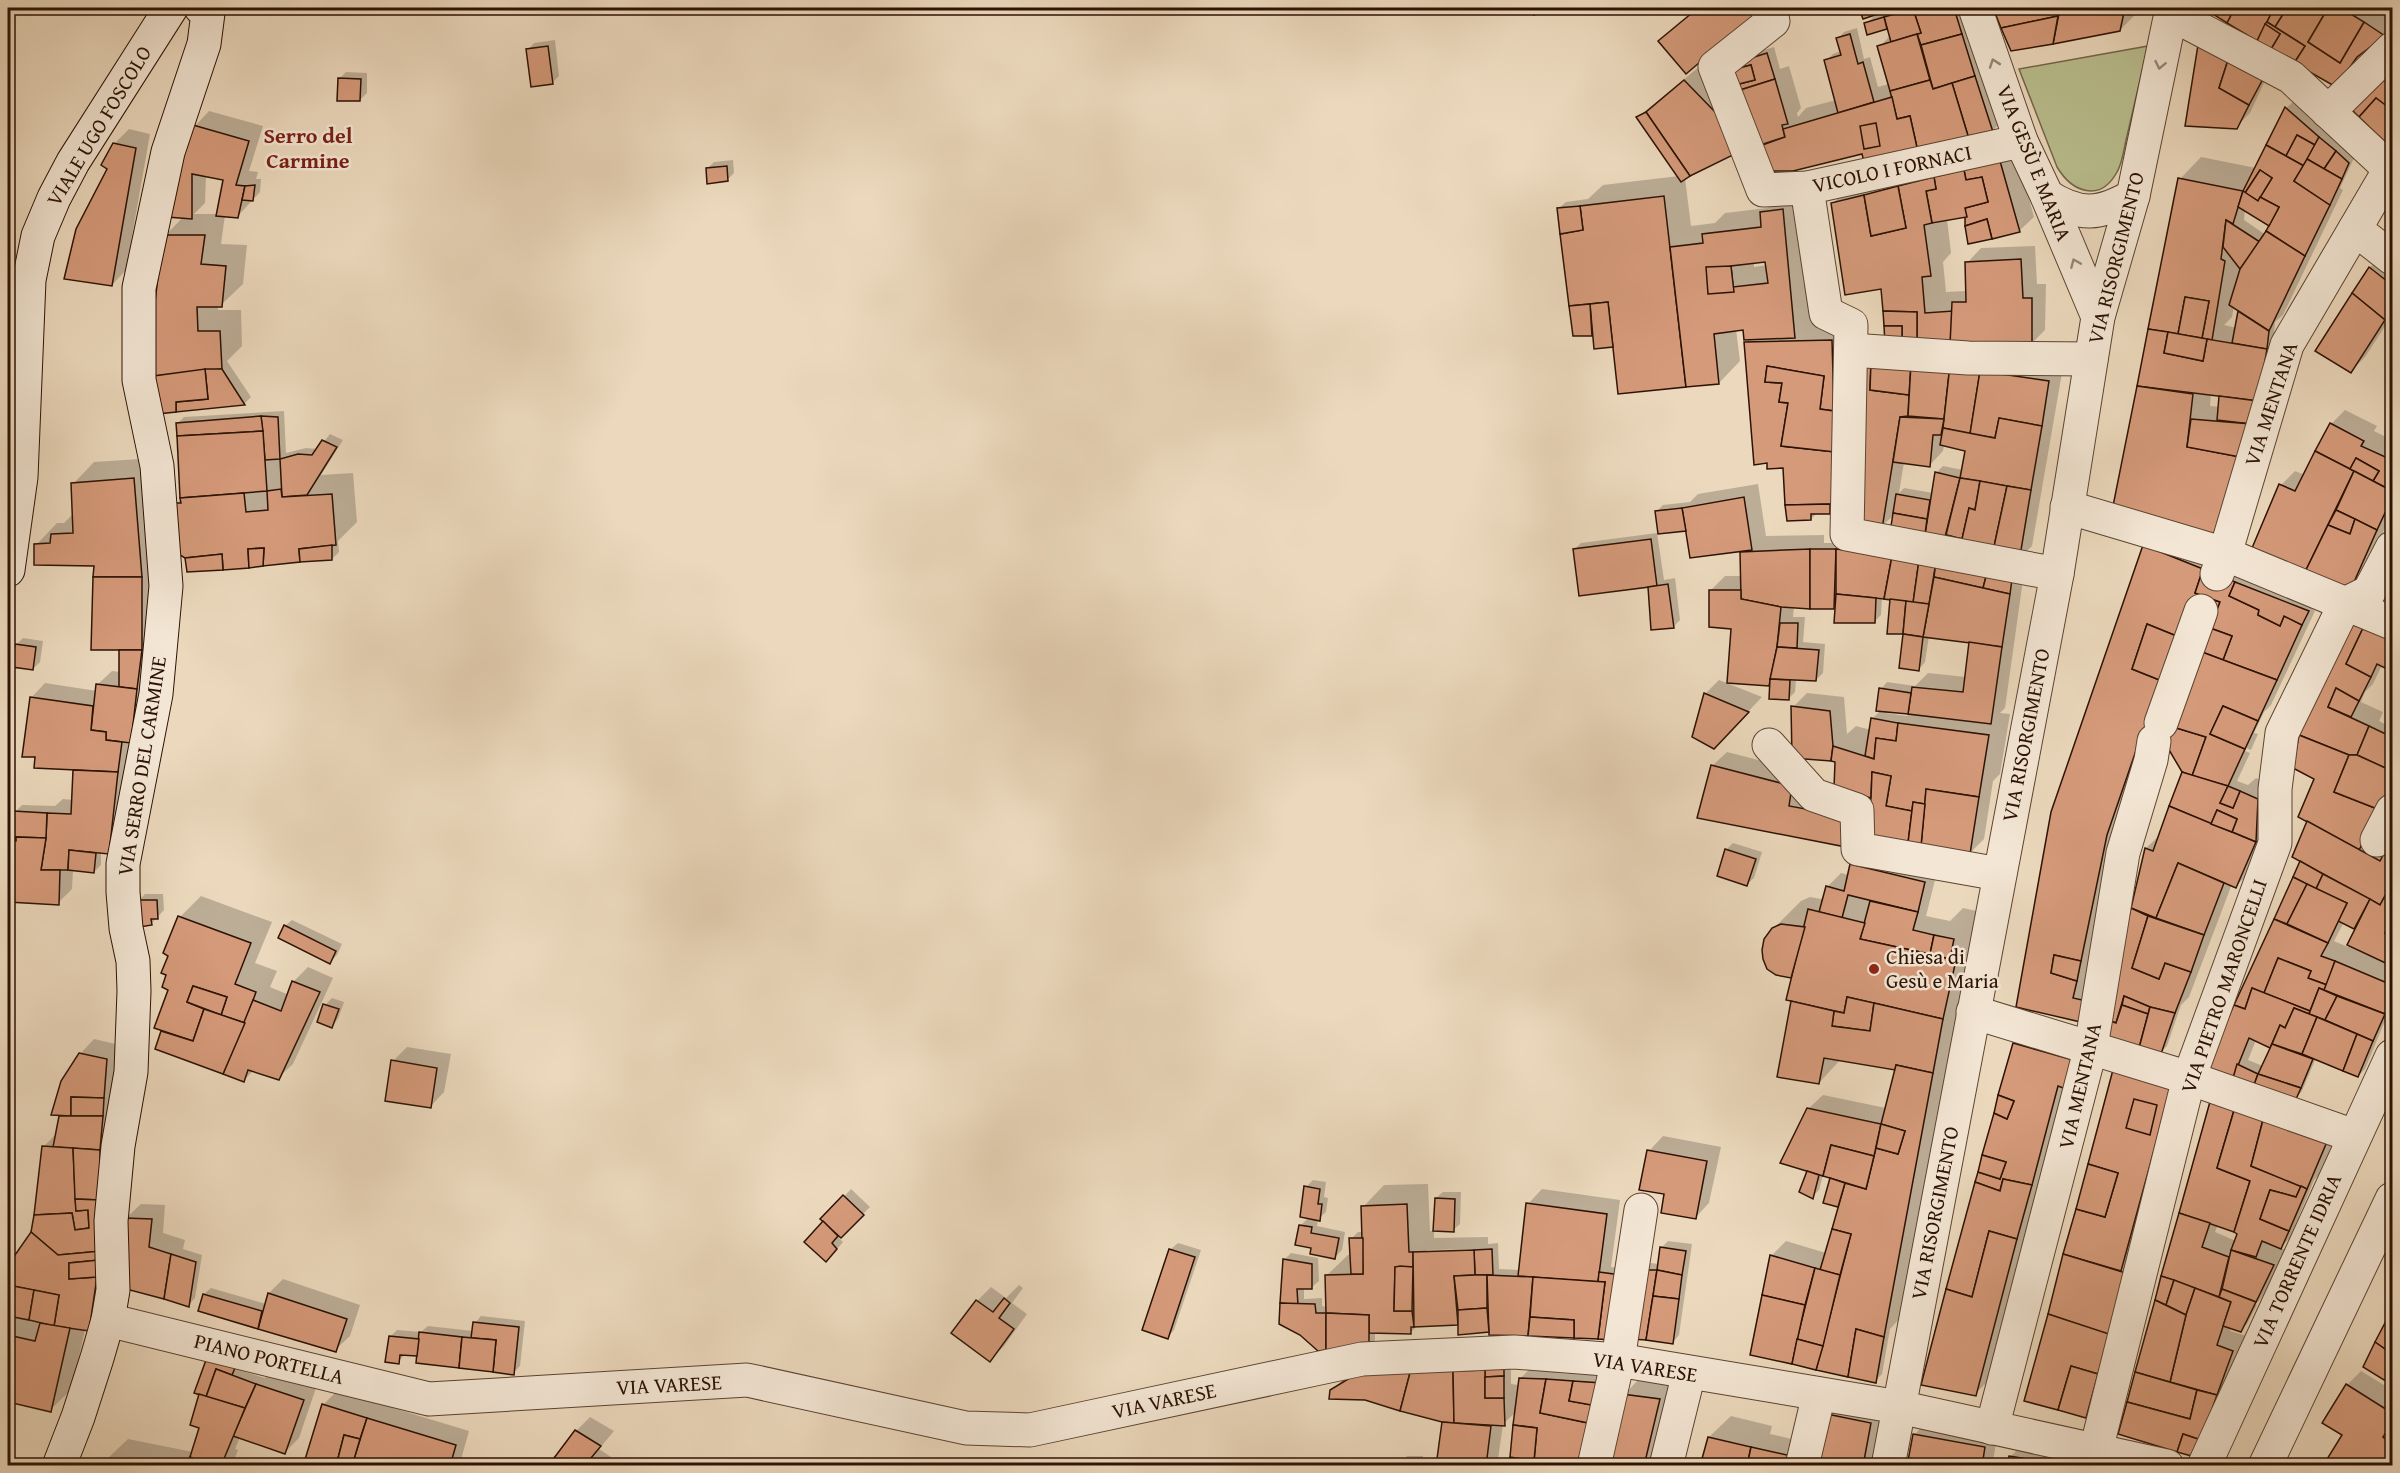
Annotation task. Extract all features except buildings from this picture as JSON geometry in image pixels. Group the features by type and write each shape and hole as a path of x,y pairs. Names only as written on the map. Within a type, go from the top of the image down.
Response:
{"street":[{"name":"VIALE UGO FOSCOLO","path":"8,570 21,477 29,280 38,236 73,162 171,8"},
{"name":"VIA SERRO DEL CARMINE","path":"108,1320 113,1290 111,1221 118,1146 131,1072 134,1003 133,962 126,928 123,864 156,694 166,586 157,466 139,380 137,336 140,288 168,152 204,44 208,13 201,8"},
{"name":"VICOLO I FORNACI","path":"1767,8 1773,21 1715,67 1763,190 1807,188 2021,141"},
{"name":"VIA GESÙ E MARIA","path":"1975,8 2021,141 2047,196 2097,317"},
{"path":"2172,11 2291,77 2391,170"},
{"name":"VIA RISORGIMENTO","path":"1888,1466 2057,574 2097,317 2133,196 2172,11"},
{"path":"2328,112 2392,49"},
{"name":"VIA MENTANA","path":"2221,564 2287,345 2391,170"},
{"path":"1807,188 1826,313 1851,325 1847,534 2057,574"},
{"path":"2047,196 2063,207 2079,211 2112,208 2133,196"},
{"path":"2355,229 2392,258"},
{"path":"1851,350 1968,358 2091,359"},
{"path":"2067,507 2221,564 2345,604 2392,623"},
{"path":"2345,604 2369,592 2392,548"},
{"name":"VIA PIETRO MARONCELLI","path":"2096,1450 2189,1078 2275,843 2275,789 2282,732 2345,604"},
{"name":"VIA MENTANA","path":"1992,1428 2091,1047 2123,853 2158,732 2201,610"},
{"path":"1769,745 1814,795 1857,810 1858,849 1999,874"},
{"path":"2377,840 2392,811"},
{"path":"1973,1012 2189,1078 2354,1136"},
{"name":"VIA TORRENTE IDRIA","path":"2204,1466 2392,1056"},
{"path":"2265,1466 2392,1199"},
{"path":"1594,1466 1618,1360 1641,1210"},
{"name":"PIANO PORTELLA","path":"108,1320 429,1399"},
{"path":"59,1466 78,1417 108,1320"},
{"name":"VIA VARESE","path":"429,1399 747,1380 966,1428 1030,1430 1362,1359 1514,1352 1618,1360 1899,1407 2166,1466"},
{"path":"1666,1466 1689,1373"},
{"path":"1802,1466 1819,1394"}],"green space":[{"path":"2148,46 2119,168 2103,188 2094,191 2078,188 2063,176 2057,167 2019,69"}],"place":[{"name":"Chiesa di Gesù e Maria","path":"1874,969"}],"district":[{"name":"Serro del Carmine","path":"308,148"}]}
